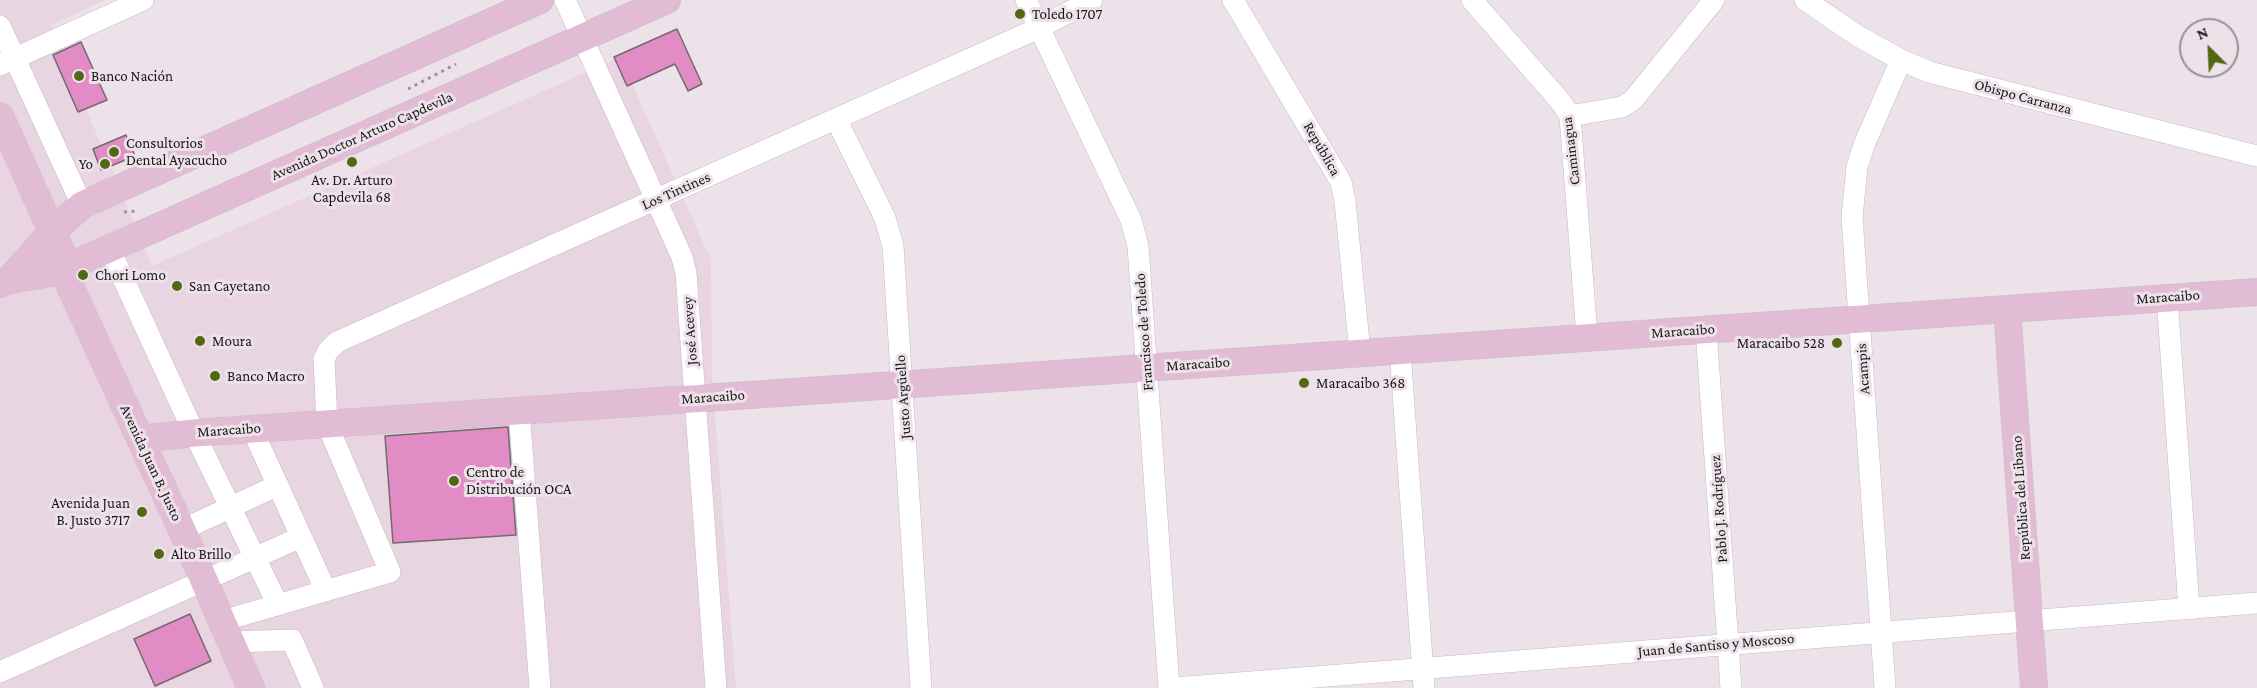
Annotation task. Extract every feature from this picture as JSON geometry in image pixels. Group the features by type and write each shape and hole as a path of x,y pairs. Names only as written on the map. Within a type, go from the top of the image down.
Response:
{"main road":[{"path":"4,282 47,237 82,205 540,0"},
{"name":"Avenida Doctor Arturo Capdevila","path":"4,282 65,275 110,250 667,0"},
{"name":"Avenida Juan B. Justo","path":"0,116 47,237"},
{"name":"Avenida Juan B. Justo","path":"0,149 65,275 205,581 251,688"},
{"name":"Maracaibo","path":"140,439 194,433 519,410 2257,292"},
{"name":"República del Libano","path":"2007,309 2034,688"}],"street":[{"path":"7,62 142,0"},
{"name":"José Acevey","path":"565,0 657,200 682,257 686,273 716,688"},
{"name":"Francisco de Toledo","path":"1026,0 1131,220 1138,246 1169,688"},
{"name":"Los Tintines","path":"327,424 324,359 327,351 337,342 1039,28 1092,0"},
{"name":"República","path":"1233,0 1341,182 1345,201 1360,353"},
{"name":"Caminagua","path":"1472,0 1561,102 1570,116 1587,337"},
{"path":"1570,116 1622,106 1633,100 1714,0"},
{"name":"Obispo Carranza","path":"1805,0 1858,36 1901,60 1929,72 2257,156"},
{"path":"0,26 7,62 82,205"},
{"name":"Acampis","path":"1885,688 1852,217 1857,167 1864,145 1901,60"},
{"name":"Justo Argüello","path":"836,119 890,230 893,246 921,688"},
{"path":"110,250 194,433 278,605"},
{"path":"2168,297 2189,609"},
{"name":"Pablo J. Rodríguez","path":"1706,329 1731,688"},
{"path":"1400,350 1424,678"},
{"path":"519,410 540,688"},
{"path":"226,632 278,605 390,572 327,424"},
{"path":"252,429 326,591"},
{"path":"182,530 278,485"},
{"path":"0,672 301,537"},
{"name":"Juan de Santiso y Moscoso","path":"1174,688 1424,678 1728,644 2257,603"},
{"path":"226,632 292,640 313,688"}],"shaded area":[{"path":"0,0 105,0 51,25 152,266 620,57 711,260 712,374 736,688 0,688"}],"building":[{"path":"677,29 702,84 688,91 675,64 627,86 614,57"},
{"name":"Banco Nación","path":"81,42 107,100 78,112 53,55"},
{"name":"Consultorios Dental Ayacucho","path":"126,135 135,156 101,170 93,149"},
{"name":"Centro de Distribución OCA","path":"508,427 516,535 393,543 385,436"},
{"path":"190,614 211,661 155,686 134,639"}],"place":[{"name":"Toledo 1707","path":"1020,14"},
{"name":"Banco Nación","path":"79,76"},
{"name":"Consultorios Dental Ayacucho","path":"114,152"},
{"name":"Av. Dr. Arturo Capdevila 68","path":"352,162"},
{"name":"Yo","path":"105,164"},
{"name":"Chori Lomo","path":"83,275"},
{"name":"San Cayetano","path":"177,286"},
{"name":"Moura","path":"200,341"},
{"name":"Maracaibo 528","path":"1837,343"},
{"name":"Banco Macro","path":"215,376"},
{"name":"Maracaibo 368","path":"1304,383"},
{"name":"Centro de Distribución OCA","path":"454,481"},
{"name":"Avenida Juan B. Justo 3717","path":"142,512"},
{"name":"Alto Brillo","path":"159,554"}]}
